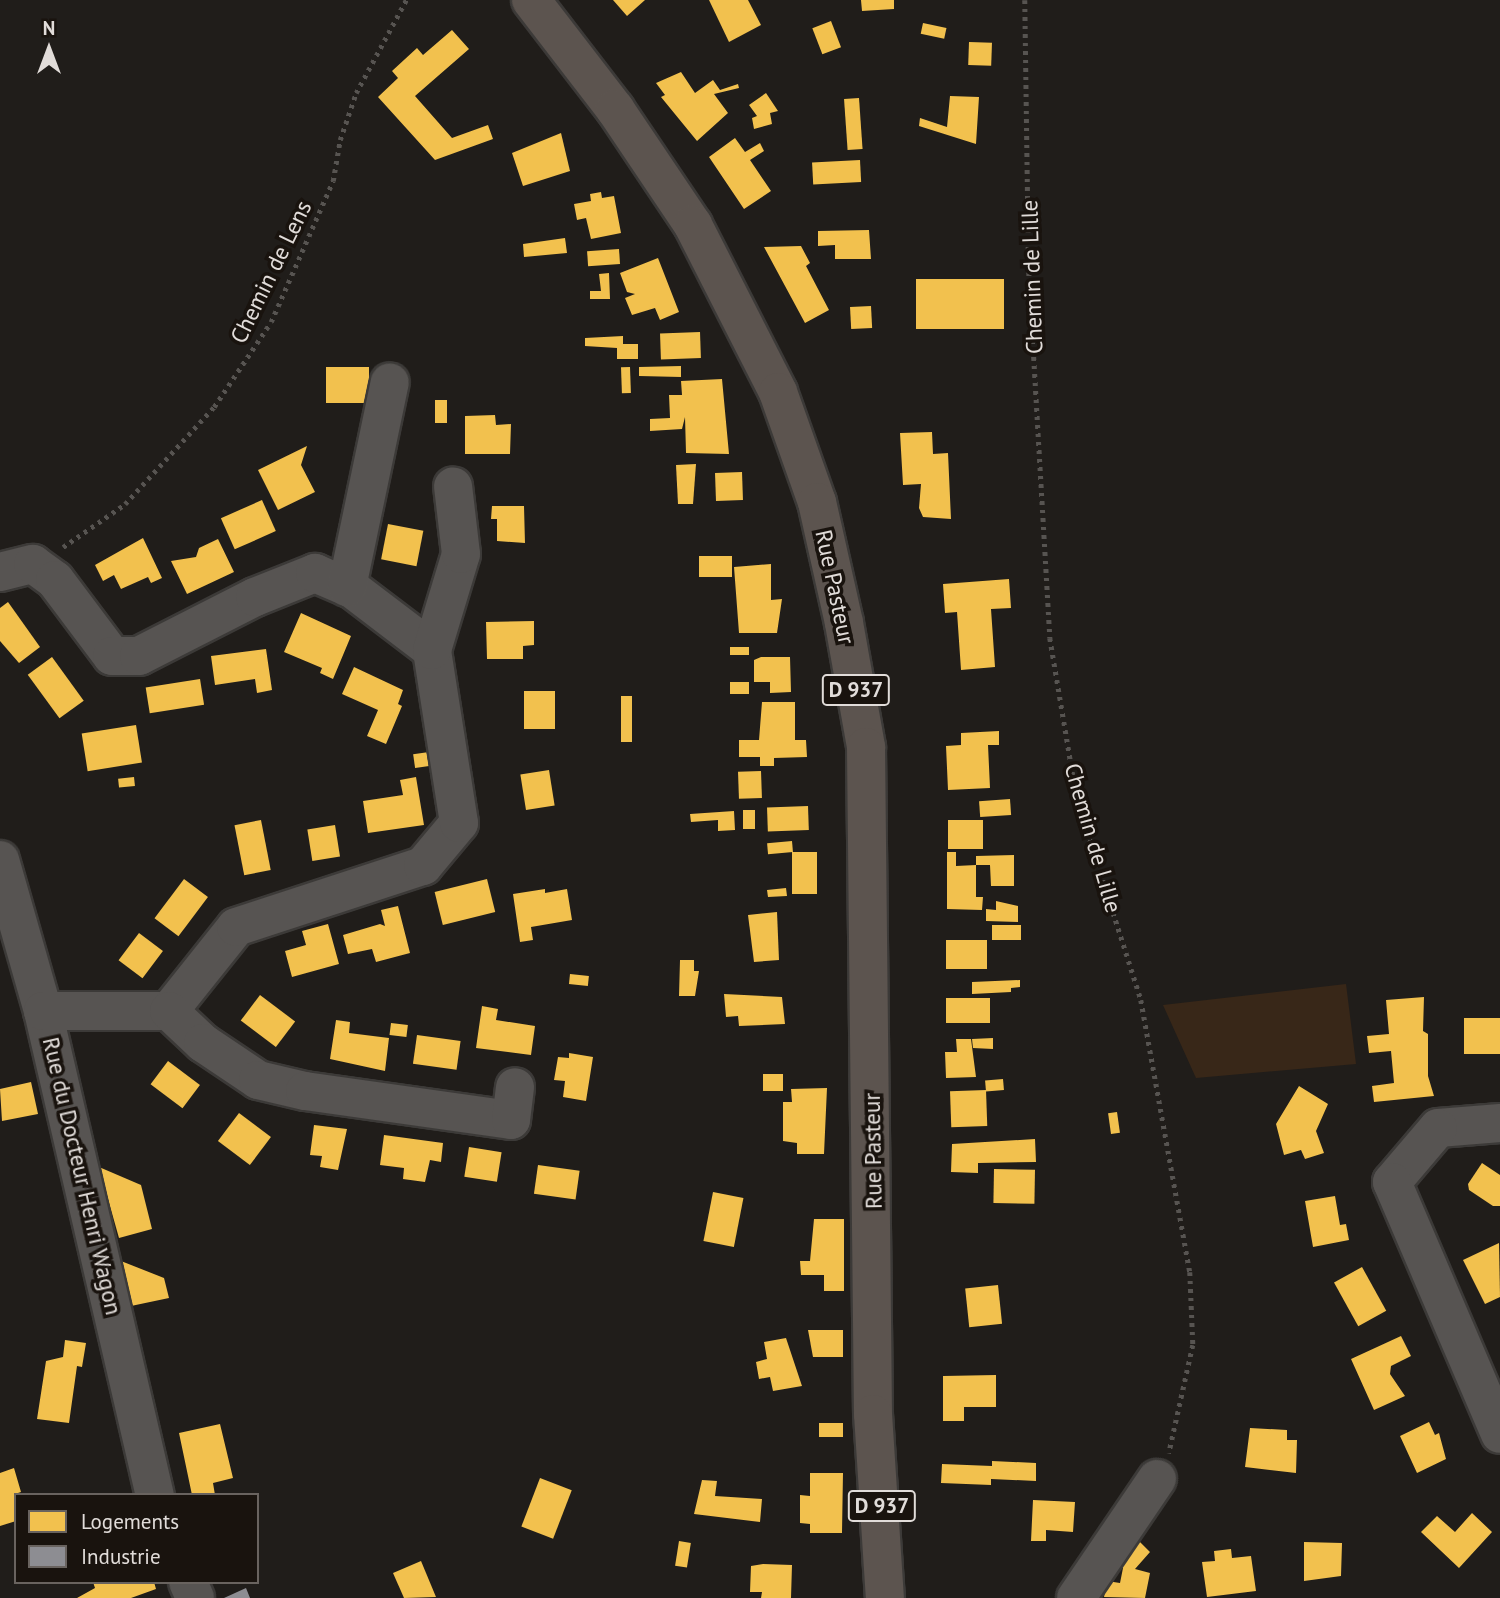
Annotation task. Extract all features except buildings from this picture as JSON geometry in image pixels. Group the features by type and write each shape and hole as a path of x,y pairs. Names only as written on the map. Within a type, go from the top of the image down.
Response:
{"main road":[{"name":"Rue Pasteur","path":"511,0 559,41"},
{"name":"Rue Pasteur","path":"531,0 559,41 615,109 693,225 778,392 817,502 866,747 873,1414 885,1598"},
{"name":"Rue Pasteur","path":"863,1598 873,1414"}],"street":[{"path":"347,587 390,382"},
{"path":"169,1011 236,927 424,866 459,822 432,650 461,554 453,486"},
{"path":"16,568 55,580 112,656 139,656 255,597 315,573 347,587 432,650"},
{"name":"Rue du Docteur Henri Wagon","path":"0,860 43,1011 155,1493"},
{"path":"43,1011 169,1011 203,1043 258,1080 305,1091 511,1120 515,1087"},
{"path":"1500,1123 1438,1129 1392,1182 1500,1434"},
{"path":"1076,1598 1157,1479"}],"path":[{"name":"Chemin de Lens","path":"16,568 83,536 125,504 232,383 271,322 300,263 333,181 340,141 356,93 406,0"},
{"name":"Chemin de Lille","path":"1025,0 1029,272 1050,638 1076,799 1141,1000 1190,1272 1193,1345 1190,1376 1174,1441 1157,1479"}],"shaded area":[{"path":"1346,984 1356,1064 1196,1078 1163,1005"}]}
